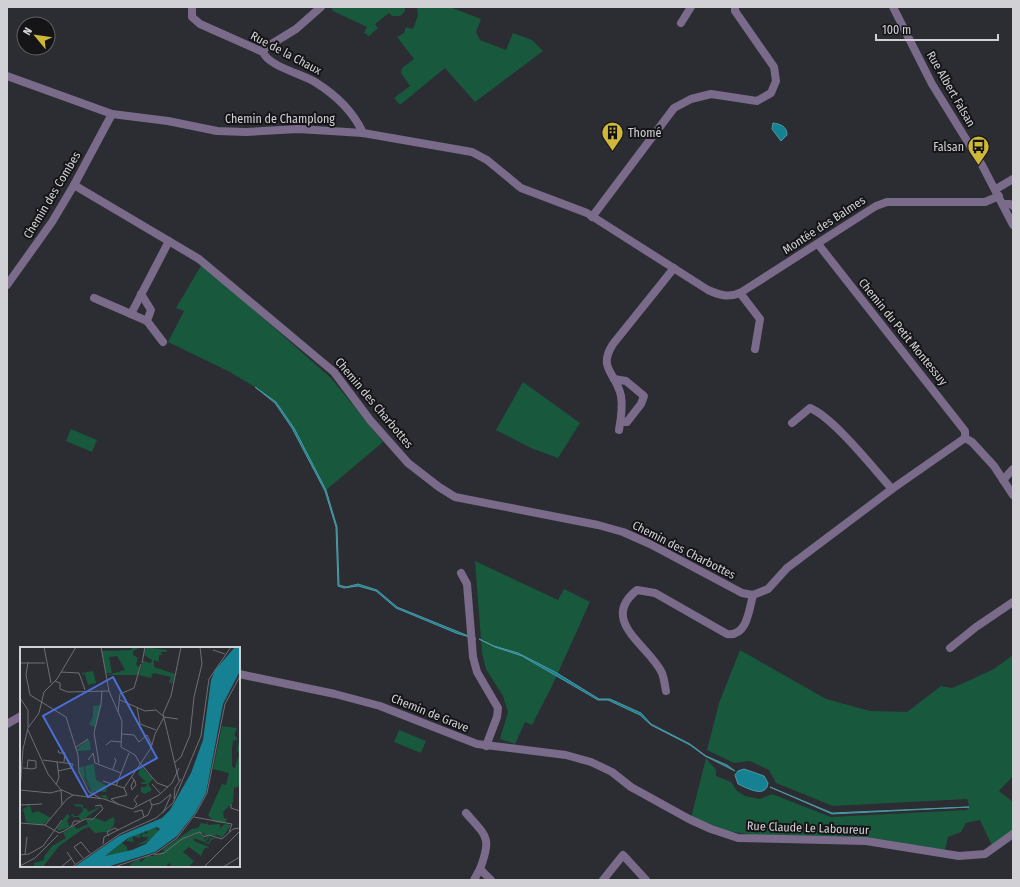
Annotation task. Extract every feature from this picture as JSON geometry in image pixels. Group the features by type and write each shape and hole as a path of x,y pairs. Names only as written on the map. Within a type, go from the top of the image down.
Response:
{"street":[{"name":"Rue de la Chaux","path":"192,7 192,17 195,21 263,52 268,60 313,81 326,90 339,100 356,120 363,133"},
{"path":"263,52 265,48 296,29 322,7"},
{"path":"681,23 691,7"},
{"name":"Rue Albert Falsan","path":"893,7 932,84 998,193 1013,225"},
{"path":"592,216 674,108 691,99 711,94 758,101 771,93 776,81 774,67 733,8"},
{"name":"Chemin de Champlong","path":"7,76 112,114 168,121 217,130 246,132 298,129 363,133 472,152 487,160 521,188 568,205"},
{"name":"Chemin des Combes","path":"7,285 52,222 74,185 112,114"},
{"name":"Montée des Balmes","path":"568,205 592,216 708,290 721,295 733,296 818,244 876,206 887,202 985,202 998,193 1013,179"},
{"name":"Chemin des Charbottes","path":"74,185 199,259 334,372 370,420 408,463 439,487 455,497 598,525 623,532 650,544 742,593 753,595"},
{"path":"1003,204 1010,204 1013,206"},
{"path":"131,314 169,241"},
{"name":"Chemin du Petit Montessuy","path":"818,244 965,431 965,438"},
{"path":"619,430 621,422 620,395 606,364 609,351 674,268"},
{"path":"740,293 760,319 755,349"},
{"path":"141,294 151,310 147,321"},
{"path":"94,298 147,321 163,342"},
{"path":"614,379 626,381 644,396 641,404 627,422 621,422"},
{"path":"792,423 810,408 819,412 856,448 892,489"},
{"path":"666,691 662,673 626,628 624,610 625,604 630,596 637,590 655,593 727,634 734,635 744,626 753,595 768,589 787,568 892,489 965,438 972,442 1003,480 1013,495"},
{"path":"1003,480 1013,469"},
{"path":"461,573 467,584 473,657 478,672 498,708 497,717 486,746"},
{"path":"950,648 976,627 1013,602"},
{"name":"Chemin de Grave","path":"240,674 335,694 380,706 477,744 566,755 612,772"},
{"path":"7,724 20,717"},
{"name":"Rue Claude Le Laboureur","path":"612,772 631,787 689,819 711,829 738,838 866,841 959,856 985,854 1013,834"},
{"path":"466,813 486,836 488,848 474,880"},
{"path":"603,880 623,855 646,880"},
{"path":"480,869 491,880"}],"green space":[{"path":"331,7 405,7 405,11 400,16 392,16 389,13 375,24 378,28 369,36 364,33 367,27 333,11"},
{"path":"417,7 450,7 481,19 476,32 480,40 506,50 513,33 532,40 543,51 475,102 445,68 400,105 394,98 410,86 401,73 402,68 414,59 397,37 404,33 406,27 413,29 418,15"},
{"path":"202,264 331,378 383,442 326,490 294,428 276,402 255,387 228,371 168,342 184,311 176,308"},
{"path":"523,382 580,423 558,458 531,448 496,430"},
{"path":"71,429 97,440 92,452 66,441"},
{"path":"475,561 558,600 564,589 590,602 552,686 532,725 525,722 515,744 500,739 508,712 503,696 486,669 482,653"},
{"path":"740,650 826,699 870,711 907,712 941,686 952,688 957,686 994,669 1013,655 1013,776 999,791 1013,802 1013,831 992,846 980,820 966,823 961,832 948,837 945,850 867,837 755,835 727,831 691,818 706,758 716,770 716,776 731,782 737,791 745,796 760,799 772,794 831,817 967,810 969,806 967,799 833,806 776,783 769,770 750,761 734,763 707,750 719,703"},
{"path":"399,730 426,741 421,753 394,742"}],"water":[{"path":"773,123 781,125 786,129 787,135 781,141 772,129"},
{"path":"255,387 276,402 294,428 326,490 337,527 339,585 346,587 358,584 377,590 397,607 476,639 456,633 396,608 376,591 358,586 344,588 338,586 336,527 325,491 292,428 275,403"},
{"path":"479,639 494,646 518,653 557,673 599,699 610,699 641,713 651,724 690,744 706,756 727,765 735,771 705,756 690,745 651,725 640,715 608,700 598,700 522,656 495,647"},
{"path":"744,769 764,776 768,783 767,788 756,791 738,784 735,775 738,771"},
{"path":"770,787 832,813 969,807 832,814"}],"place":[{"name":"Thomé","path":"613,152"},
{"name":"Falsan","path":"979,166"}]}
